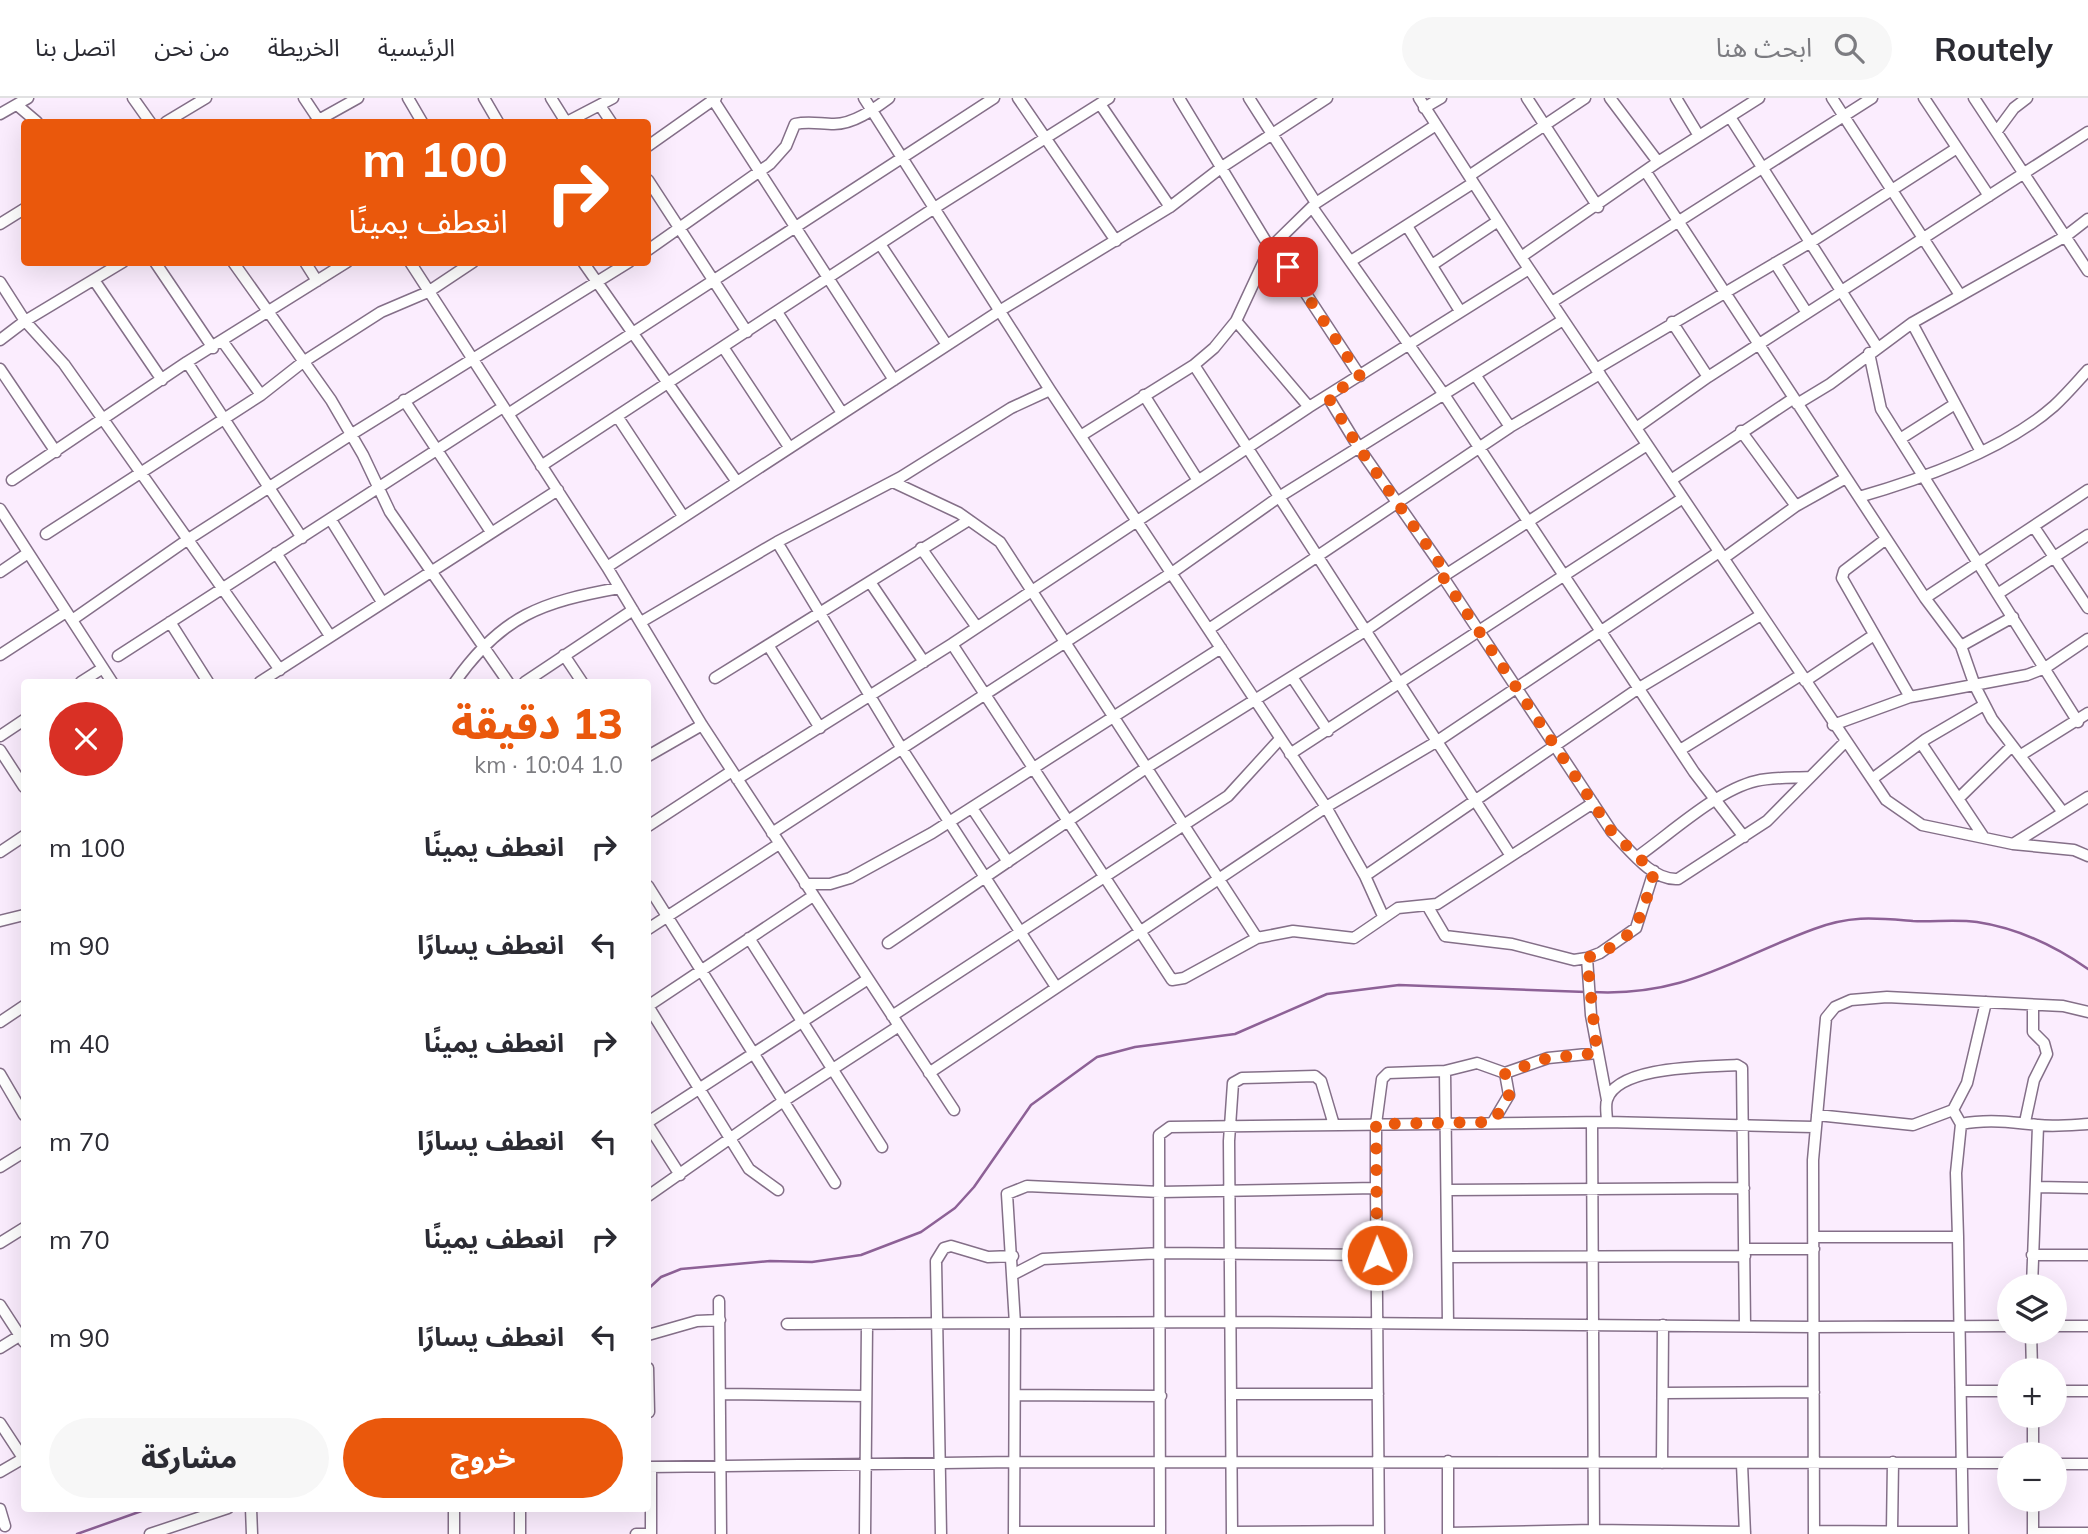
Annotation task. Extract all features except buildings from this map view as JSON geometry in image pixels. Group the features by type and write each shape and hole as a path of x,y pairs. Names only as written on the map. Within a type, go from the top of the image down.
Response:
{"street":[{"path":"0,114 28,98"},
{"path":"133,98 148,119"},
{"path":"171,119 206,98"},
{"path":"304,98 316,119"},
{"path":"323,119 358,98"},
{"path":"408,98 420,119"},
{"path":"484,98 496,119"},
{"path":"551,98 565,119"},
{"path":"574,119 601,107 613,98"},
{"path":"864,98 936,207 1050,390 1138,519 1326,807 1365,876 1383,916"},
{"path":"651,248 780,155 795,124 807,121 837,124 872,110 890,98"},
{"path":"118,656 275,553 331,520 376,488 634,331 711,279 904,159 994,98"},
{"path":"1018,98 1116,241"},
{"path":"1179,98 1272,246 1360,376"},
{"path":"1249,98 1351,261 1445,396 1680,750 1744,837"},
{"path":"1441,98 1422,103 1521,257 1886,800 1922,825 2013,844 2074,850 2088,856"},
{"path":"1527,98 1598,206"},
{"path":"1351,261 1406,226 1585,98"},
{"path":"1610,98 1658,162"},
{"path":"1676,98 1699,136"},
{"path":"1832,98 1960,295"},
{"path":"1552,302 1872,98"},
{"path":"1924,98 1989,197"},
{"path":"1974,98 2088,271"},
{"path":"1997,131 2014,108 2027,98"},
{"path":"651,144 714,99 894,380"},
{"path":"607,567 1001,310 1170,207 1222,167 1323,99"},
{"path":"1521,257 1754,99"},
{"path":"541,466 936,207 1105,101 1170,207"},
{"path":"17,105 33,119"},
{"path":"601,107 609,119"},
{"path":"1730,117 1811,242 1873,350 1881,409 2078,722"},
{"path":"1082,435 1194,365 1214,348 1236,321 1272,246 1314,205 1436,125"},
{"path":"1636,428 1708,377 2088,132"},
{"path":"1209,629 1316,555 1672,322 1811,242 1957,148"},
{"path":"1646,172 1925,598 1961,646 1983,705 2062,811"},
{"path":"651,185 747,332"},
{"path":"0,224 21,211"},
{"path":"1671,480 1741,431 1830,384 1912,323 2066,236 2088,219"},
{"path":"1432,265 1498,221"},
{"path":"1406,226 1460,311"},
{"path":"880,244 947,345"},
{"path":"1775,263 1807,313"},
{"path":"0,340 25,321 117,266"},
{"path":"158,266 218,345 261,395"},
{"path":"236,266 352,434 376,488 506,679"},
{"path":"308,266 317,281"},
{"path":"12,480 187,362 341,266"},
{"path":"413,266 607,567 734,775 954,1110"},
{"path":"46,534 261,395 303,362 381,312 429,292 467,266"},
{"path":"586,266 634,331 737,482"},
{"path":"0,655 69,616 404,400 598,284 623,266"},
{"path":"651,824 820,728 951,644 1197,479 1529,269"},
{"path":"94,280 162,380"},
{"path":"0,282 25,321 64,364 142,472 280,670"},
{"path":"777,312 842,413"},
{"path":"772,832 1173,572 1279,497 1563,320"},
{"path":"1236,321 1309,407"},
{"path":"1672,322 1708,377"},
{"path":"1912,323 1980,450"},
{"path":"723,347 789,447"},
{"path":"187,362 302,538"},
{"path":"1194,365 1245,448 1511,856"},
{"path":"0,369 56,452"},
{"path":"1859,497 1924,479 2020,430 2054,406 2088,370"},
{"path":"1476,376 1510,427"},
{"path":"641,622 777,542 893,482 1011,408 1050,390"},
{"path":"1144,395 1197,479"},
{"path":"1328,397 1612,832 1654,872 1666,878 1678,879 1744,837 1767,821 1845,742"},
{"path":"404,400 491,532"},
{"path":"1900,439 1955,404"},
{"path":"617,416 684,516"},
{"path":"1741,431 1796,506"},
{"path":"888,943 1146,768 1365,631 1445,575 1647,444"},
{"path":"929,1073 1326,807 1436,742 1601,630 1796,506 1846,478"},
{"path":"893,482 970,520 1000,542 1067,641 1257,938"},
{"path":"1925,598 2088,490"},
{"path":"265,679 382,601 558,491"},
{"path":"1290,754 1683,498"},
{"path":"0,509 110,679"},
{"path":"331,520 382,601"},
{"path":"715,678 970,520"},
{"path":"2034,527 2088,608"},
{"path":"1999,593 2088,535"},
{"path":"1886,539 1844,571 1842,578 1910,697"},
{"path":"777,542 869,697 1056,988"},
{"path":"921,548 976,626"},
{"path":"0,572 28,553"},
{"path":"275,553 330,636"},
{"path":"870,582 923,662"},
{"path":"457,679 483,646 509,626 553,601 619,588"},
{"path":"530,679 633,610"},
{"path":"1365,876 1639,688 1762,615"},
{"path":"1961,646 2013,617"},
{"path":"170,622 206,679"},
{"path":"1680,750 1874,635"},
{"path":"1833,724 1910,697 2009,680 2045,668 2088,639"},
{"path":"951,644 1070,821 1172,980 1177,981 1257,938 1293,931 1354,938 1383,916 1410,905 1428,907 1593,803"},
{"path":"768,645 820,728"},
{"path":"806,884 830,884 850,878 949,823 1035,770 1113,715 1221,649"},
{"path":"564,656 580,679"},
{"path":"86,679 103,668"},
{"path":"1292,677 1328,731"},
{"path":"1872,779 1921,743 1983,705"},
{"path":"2021,755 2078,722 2088,713"},
{"path":"0,736 21,722"},
{"path":"651,754 702,725"},
{"path":"892,1016 1228,796 1280,739"},
{"path":"1921,743 1983,836"},
{"path":"1959,798 2012,746"},
{"path":"0,750 21,782"},
{"path":"1637,857 1716,800 1755,781 1810,777"},
{"path":"2013,844 2088,797"},
{"path":"972,808 1008,862"},
{"path":"0,852 21,838"},
{"path":"651,927 779,844"},
{"path":"1428,907 1445,936 1511,944 1567,959 1587,958 1600,953 1636,928 1654,872"},
{"path":"651,891 752,1056 835,1183"},
{"path":"651,1004 813,896"},
{"path":"0,921 21,916"},
{"path":"749,938 881,1147"},
{"path":"1587,958 1597,1053 1607,1100 1607,1122"},
{"path":"651,1121 868,979"},
{"path":"1953,1110 1961,1124 1956,1173 1963,1533 1814,1533 1814,1127 1822,1033 1826,1018 1835,1007 1851,1000 1887,997 2033,1005 2088,1012"},
{"path":"1817,1115 1913,1125 1953,1110 1967,1083 1986,1002"},
{"path":"2025,1122 2032,1088 2047,1054 2044,1043 2033,1032 2033,1005"},
{"path":"0,1022 21,1008"},
{"path":"651,1011 749,1169 778,1191"},
{"path":"651,1194 782,1102 899,1027"},
{"path":"1334,1125 1321,1081 1315,1076 1236,1080 1233,1083 1230,1190 1232,1533 1379,1532 1376,1124 1384,1075 1445,1072 1477,1063 1505,1073 1548,1058 1597,1053"},
{"path":"1607,1100 1618,1087 1649,1072 1737,1065 1744,1072 1745,1326"},
{"path":"1445,1072 1448,1122 1448,1324"},
{"path":"1493,1122 1509,1096 1505,1073"},
{"path":"0,1074 21,1110"},
{"path":"1961,1124 1976,1121 2025,1122 2038,1126 2088,1124"},
{"path":"1376,1188 1160,1192 1027,1186 1007,1194 1014,1274 1014,1533 1160,1533 1161,1253 1160,1192 1159,1135 1162,1130 1170,1127 1448,1122 1607,1122 1814,1127"},
{"path":"1592,1123 1595,1460 1593,1532"},
{"path":"2032,1274 2038,1126"},
{"path":"651,1128 680,1175"},
{"path":"0,1167 21,1154"},
{"path":"2036,1187 2088,1188"},
{"path":"1448,1190 1744,1188"},
{"path":"0,1243 21,1230"},
{"path":"1448,1256 1745,1253 1814,1243 1958,1237"},
{"path":"941,1534 938,1324 934,1281 936,1261 944,1248 951,1247 989,1257 1013,1256"},
{"path":"1014,1274 1043,1259 1161,1253 1377,1255"},
{"path":"2032,1255 2088,1255"},
{"path":"719,1301 720,1534"},
{"path":"0,1305 21,1333"},
{"path":"651,1334 696,1321 720,1320"},
{"path":"787,1324 1232,1322 1997,1326"},
{"path":"865,1534 867,1325"},
{"path":"1662,1463 1663,1325"},
{"path":"2067,1326 2088,1326"},
{"path":"0,1348 21,1337"},
{"path":"1961,1391 1997,1391"},
{"path":"2067,1391 2088,1391"},
{"path":"1664,1393 1814,1392"},
{"path":"720,1394 866,1396"},
{"path":"1231,1394 1378,1394"},
{"path":"1015,1395 1161,1396"},
{"path":"0,1423 21,1454"},
{"path":"0,1472 21,1460"},
{"path":"651,1468 1015,1462 1595,1460 1742,1464 1997,1462"},
{"path":"1448,1461 1448,1534 1745,1533 1742,1464"},
{"path":"1892,1531 1893,1462"},
{"path":"2067,1464 2088,1464"},
{"path":"0,1509 5,1526"},
{"path":"155,1533 216,1512"},
{"path":"251,1512 252,1534"},
{"path":"454,1512 454,1534"},
{"path":"520,1512 520,1534"},
{"path":"636,1534 651,1534 651,1512"},
{"path":"2033,1512 2033,1534 2088,1533"}],"waterway":[{"path":"1592,992 1625,992 1682,982 1708,974 1814,929 1840,921 1863,919 1961,921 1992,925 2035,939 2088,969"},
{"path":"651,1286 661,1277 681,1269 770,1261 812,1262 861,1255 921,1232 955,1208 974,1187 1031,1105 1097,1057 1135,1047 1235,1034 1327,994 1399,985 1586,992"},
{"path":"77,1534 139,1512"}],"route":[{"path":"1288,267 1360,376 1328,397 1359,448 1447,574 1443,577 1612,832 1654,872 1642,919 1636,928 1600,953 1587,958 1597,1053 1548,1058 1505,1073 1509,1096 1493,1122 1376,1124 1377,1255"}]}
